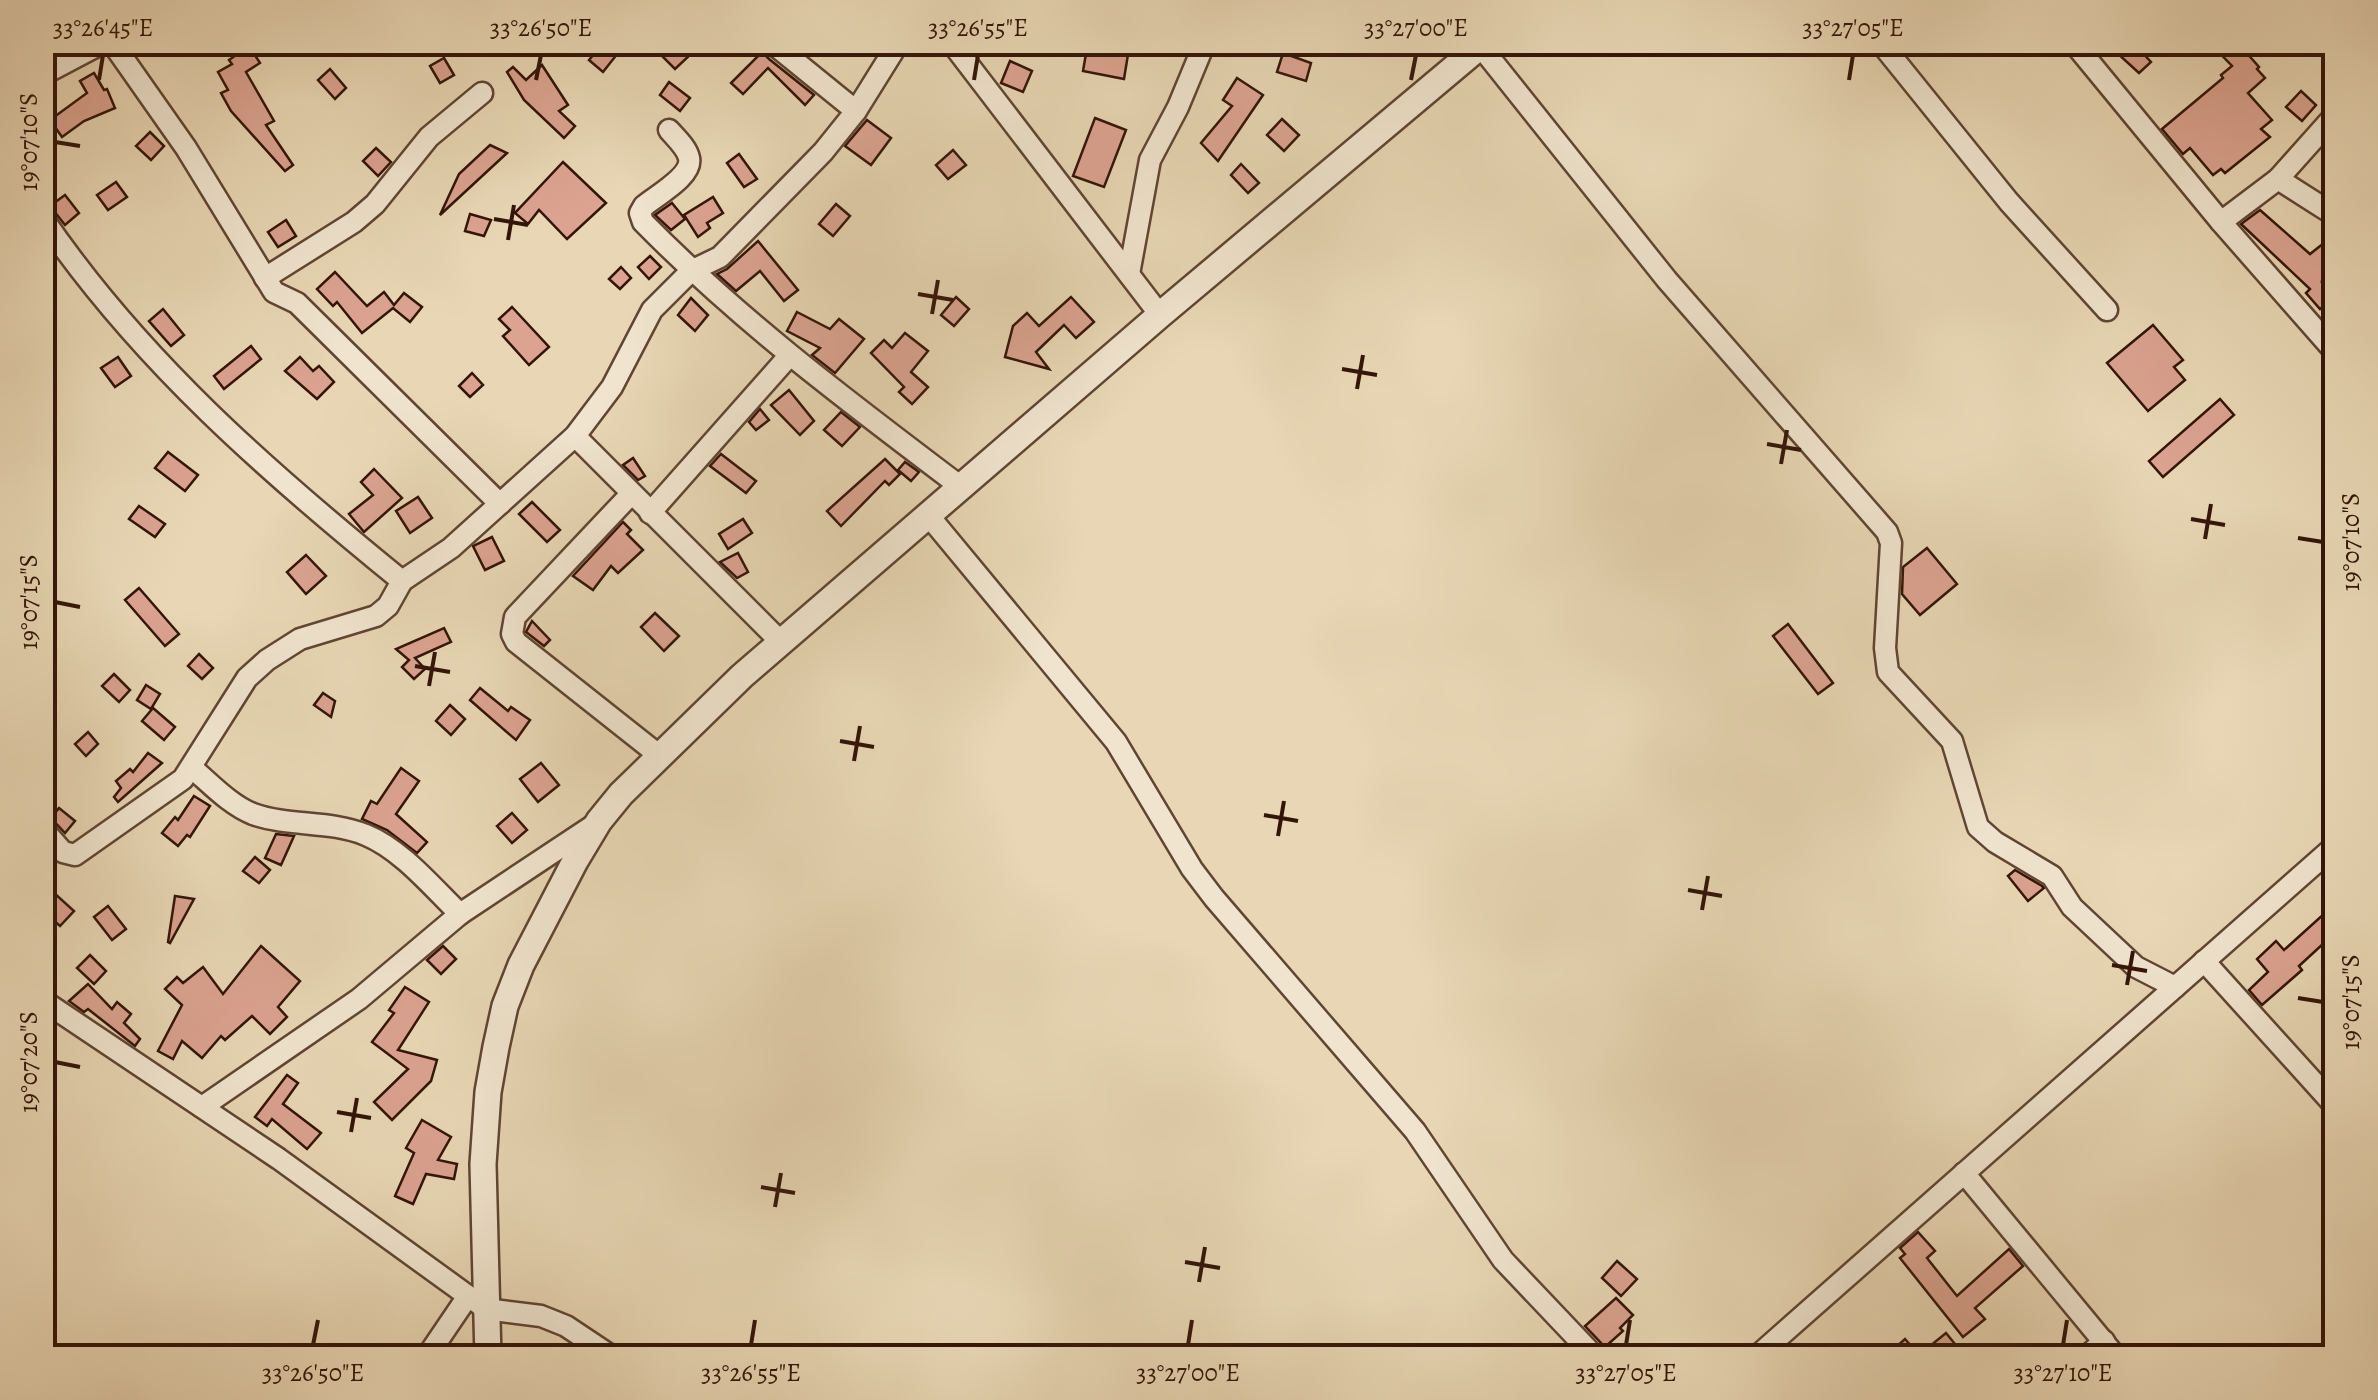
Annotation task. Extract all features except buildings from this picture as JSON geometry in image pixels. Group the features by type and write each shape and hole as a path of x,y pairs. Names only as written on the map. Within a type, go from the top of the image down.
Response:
{"street":[{"path":"772,42 856,111"},
{"path":"42,828 63,852 75,856 174,788 192,768 247,678 267,660 300,639 376,616 388,606 402,581 450,548 575,436 612,387 652,310 692,271 720,257 823,152 856,111 899,42"},
{"path":"951,42 1160,315"},
{"path":"1129,274 1150,160 1205,42"},
{"path":"1880,42 2009,202 2108,310"},
{"path":"2074,42 2221,222 2336,354"},
{"path":"42,75 97,46 114,44 186,148 274,292 296,303 500,504"},
{"path":"488,1358 477,1302 483,1164 488,1092 505,1006 543,920 600,821 621,794 781,642 1160,315 1483,44 1667,280 1886,532 1891,543 1885,648 1888,672 1952,741 1978,826 1995,842 2052,876 2072,907 2136,967 2175,987"},
{"path":"265,278 354,222 375,204 429,138 482,93"},
{"path":"2221,222 2278,179 2336,114"},
{"path":"669,130 688,153 690,162 687,171 644,206 640,214 643,222 789,356 961,487"},
{"path":"2278,179 2336,216"},
{"path":"42,218 68,256 146,350 309,506 402,581"},
{"path":"650,513 789,356"},
{"path":"575,436 781,642"},
{"path":"631,494 515,617 512,634 516,642 660,756"},
{"path":"928,515 1116,742 1192,869 1214,898 1415,1131 1503,1260 1596,1358"},
{"path":"192,768 254,814 340,826 370,836 402,859 460,914"},
{"path":"202,1107 360,999 460,914 600,821"},
{"path":"1755,1358 2336,845"},
{"path":"2204,961 2336,1107"},
{"path":"42,1000 202,1107 477,1302 541,1316 566,1326 614,1358"},
{"path":"1964,1173 2111,1350 2085,1358"},
{"path":"426,1358 477,1302"}]}
